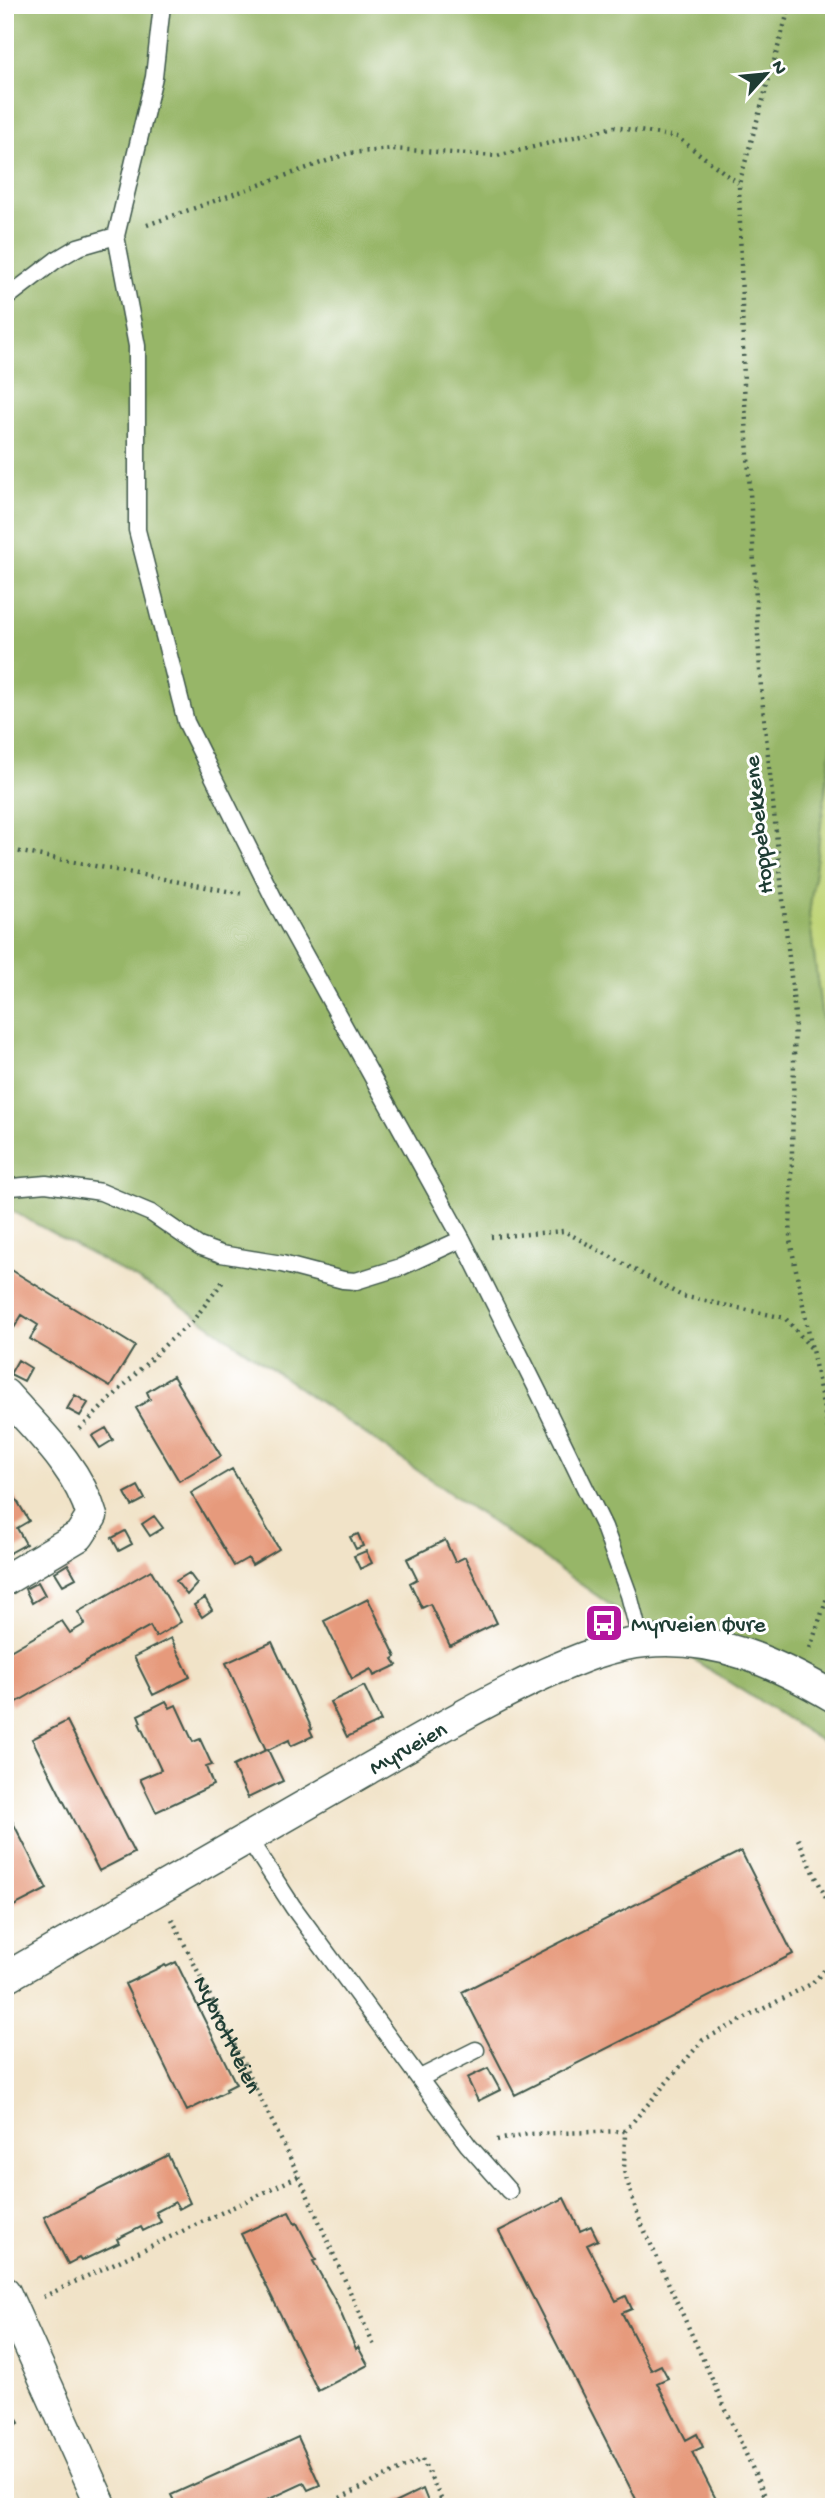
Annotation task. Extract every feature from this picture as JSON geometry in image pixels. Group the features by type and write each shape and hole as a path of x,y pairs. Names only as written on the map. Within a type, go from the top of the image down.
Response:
{"street":[{"path":"5,1394 55,1450 85,1493 92,1516 79,1536 5,1580"},
{"name":"Myrveien","path":"5,1978 445,1725 522,1684 590,1655 641,1642 684,1640 706,1643 751,1654 834,1697"},
{"path":"10,2301 102,2507"}],"lane":[{"path":"162,5 154,77 116,236 137,346 137,530 186,722 275,901 462,1239 604,1527 625,1584 641,1642"},
{"path":"5,299 56,260 78,247 116,236"},
{"path":"5,1185 12,1187 46,1184 101,1192 151,1213 199,1246 240,1258 282,1264 327,1277 356,1281 401,1267 462,1239"},
{"path":"248,1838 293,1908 468,2145 509,2191"},
{"path":"420,2078 476,2050"}],"path":[{"name":"Hoppebekkene","path":"790,5 739,184 744,385 761,688 795,1015 790,1240 834,1459"},
{"path":"116,236 349,153 393,149 497,156 614,127 677,137 739,184"},
{"path":"5,849 275,901"},
{"path":"462,1239 564,1231 682,1296 785,1318 813,1349"},
{"path":"55,1450 192,1322 240,1258"},
{"path":"798,1676 819,1629 828,1595 834,1502"},
{"path":"798,1839 834,1915"},
{"name":"Nybrottveien","path":"156,1891 179,1930 299,2176 374,2346"},
{"path":"770,2507 638,2216 624,2172 625,2131 704,2040 811,1984 834,1961"},
{"path":"468,2145 528,2134 625,2131"},
{"path":"10,2301 299,2176"},
{"path":"321,2507 422,2459 445,2507"}],"green space":[{"path":"5,5 834,5 834,727 809,915 834,1114 834,1749 636,1623 169,1297 5,1207"},
{"path":"834,727 834,1114 809,915"}],"building":[{"path":"5,1266 135,1346 110,1387 30,1339 38,1325 22,1315 14,1328 5,1323"},
{"path":"18,1360 31,1368 24,1381 10,1374"},
{"path":"173,1376 221,1456 179,1481 136,1408 150,1399 147,1392"},
{"path":"75,1395 88,1403 80,1416 67,1409"},
{"path":"106,1428 113,1440 100,1448 92,1436"},
{"path":"232,1469 279,1549 252,1565 248,1558 234,1566 191,1493"},
{"path":"5,1472 13,1485 9,1487 29,1521 17,1528 26,1544 8,1554 5,1549"},
{"path":"138,1486 145,1499 132,1506 125,1493"},
{"path":"154,1516 163,1528 150,1536 142,1524"},
{"path":"125,1531 132,1544 119,1551 112,1538"},
{"path":"358,1534 363,1546 356,1549 350,1537"},
{"path":"445,1540 455,1562 465,1557 497,1623 450,1646 430,1604 422,1608 410,1583 417,1579 407,1559"},
{"path":"366,1551 372,1563 360,1569 354,1556"},
{"path":"68,1564 76,1578 63,1585 55,1572"},
{"path":"151,1570 181,1622 156,1637 150,1626 12,1705 5,1693 5,1654 62,1621 70,1633 85,1624 78,1612"},
{"path":"189,1573 197,1584 187,1595 176,1581"},
{"path":"38,1582 45,1595 32,1603 25,1589"},
{"path":"205,1598 212,1610 202,1617 194,1605"},
{"path":"368,1599 396,1657 393,1659 397,1665 374,1676 371,1669 352,1679 324,1621"},
{"path":"171,1638 190,1677 153,1695 134,1657"},
{"path":"272,1642 313,1736 291,1746 289,1740 268,1750 283,1781 248,1798 233,1766 266,1750 226,1663"},
{"path":"364,1686 381,1721 347,1737 330,1702"},
{"path":"166,1701 170,1708 176,1705 193,1742 200,1739 212,1765 206,1767 213,1785 156,1812 140,1779 161,1770 139,1723 141,1722 138,1715"},
{"path":"67,1721 134,1853 99,1871 32,1739"},
{"path":"5,1807 47,1889 12,1907 5,1894"},
{"path":"741,1851 793,1954 515,2095 462,1992"},
{"path":"176,1962 236,2084 187,2111 125,1984"},
{"path":"488,2068 500,2090 478,2101 467,2078"},
{"path":"168,2155 190,2203 179,2209 175,2202 156,2212 161,2222 143,2231 141,2227 117,2239 119,2243 81,2261 79,2258 68,2264 44,2217"},
{"path":"564,2198 580,2231 591,2226 598,2240 587,2245 616,2301 626,2296 632,2309 622,2313 651,2370 661,2365 668,2378 657,2383 686,2440 697,2434 703,2447 692,2452 720,2507 640,2507 499,2231"},
{"path":"289,2212 316,2260 313,2261 337,2304 356,2349 358,2347 368,2365 318,2391 241,2234"},
{"path":"5,2399 19,2423 5,2431"},
{"path":"298,2437 320,2485 308,2490 304,2483 267,2500 270,2507 177,2507 171,2495"},
{"path":"423,2489 430,2507 386,2507"}],"place":[{"name":"Myrveien Øvre","path":"604,1623"}]}
